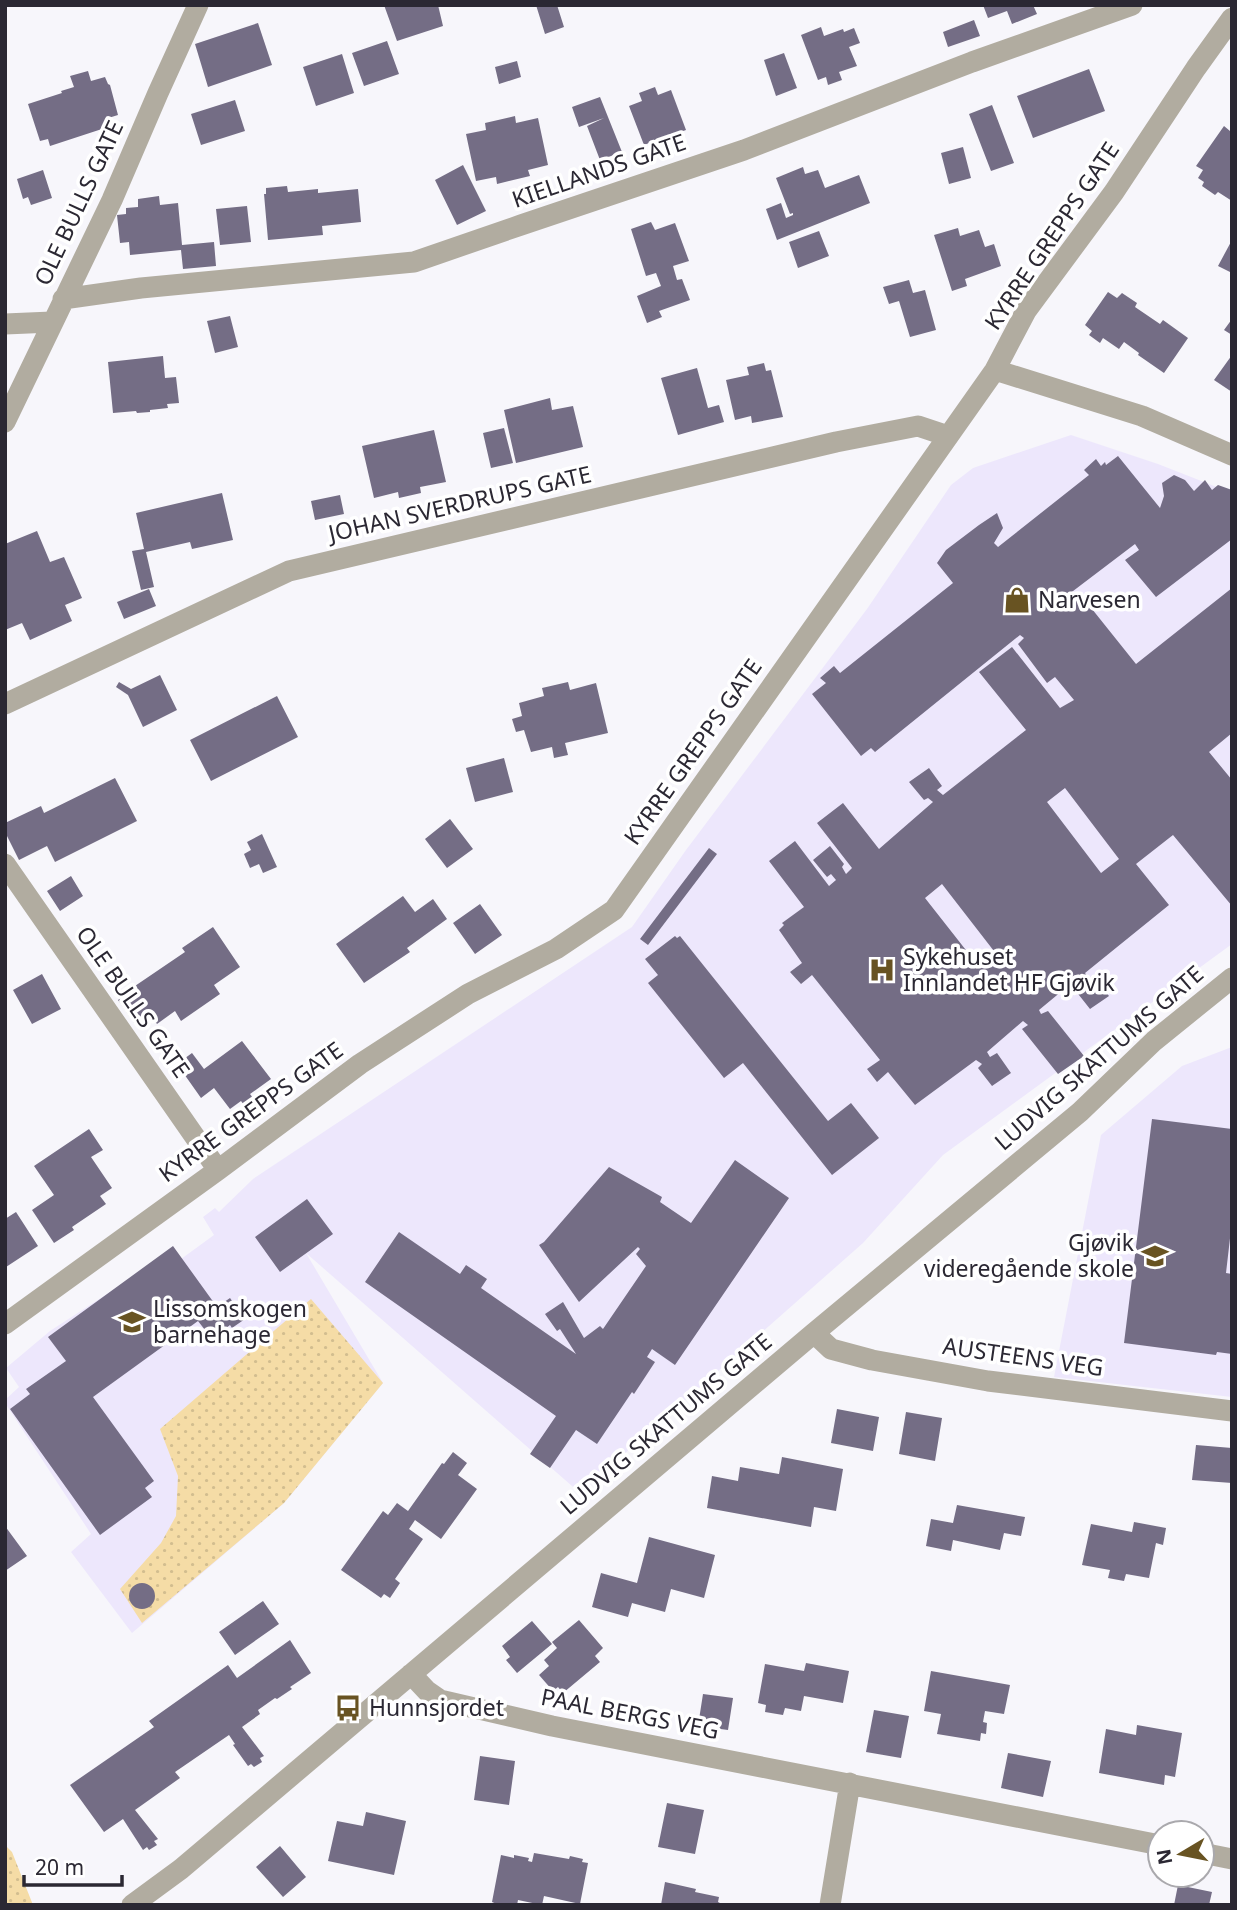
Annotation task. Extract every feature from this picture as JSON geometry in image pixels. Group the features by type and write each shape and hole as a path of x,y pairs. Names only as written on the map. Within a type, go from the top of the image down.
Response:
{"street":[{"name":"OLE BULLS GATE","path":"5,422 112,200 198,5"},
{"name":"KIELLANDS GATE","path":"63,299 141,288 414,262 744,150 971,62 1132,5"},
{"name":"KYRRE GREPPS GATE","path":"5,1324 360,1064 468,994 556,949 614,910 995,370 1027,311 1114,192 1232,18"},
{"path":"5,324 52,322"},
{"path":"995,370 1142,416 1232,455"},
{"name":"JOHAN SVERDRUPS GATE","path":"5,704 289,571 918,426 948,436"},
{"name":"OLE BULLS GATE","path":"5,864 218,1170"},
{"name":"LUDVIG SKATTUMS GATE","path":"132,1905 181,1869 814,1333 1080,1112 1154,1041 1232,978"},
{"name":"AUSTEENS VEG","path":"814,1333 831,1349 872,1360 988,1381 1232,1411"},
{"name":"PAAL BERGS VEG","path":"411,1674 440,1700 552,1727 1146,1841"},
{"path":"831,1905 850,1783"}],"shaded area":[{"name":"Sykehuset Innlandet HF Gjøvik","path":"1071,435 1158,464 1232,493 1232,944 943,1155 863,1243 580,1493 306,1253 383,1383 284,1503 132,1633 71,1552 91,1534 5,1403 19,1387 6,1368 50,1331 170,1253 177,1262 214,1235 203,1217 215,1208 219,1212 253,1179 632,927 686,850 867,609 951,485 973,468"},
{"name":"Gjøvik videregående skole","path":"1232,1047 1232,1397 1054,1377 1101,1135 1182,1066"},
{"path":"311,1299 383,1383 284,1503 142,1623 120,1589 161,1543 176,1516 178,1476 160,1429"},
{"path":"5,1845 12,1852 33,1905 5,1905"}],"building":[{"path":"384,5 438,5 443,26 397,41"},
{"path":"536,5 557,5 564,27 545,34"},
{"path":"983,5 1033,5 1037,14 1012,24 1007,11 988,18"},
{"path":"974,20 980,36 948,47 943,32"},
{"path":"258,23 272,65 208,87 195,44"},
{"path":"821,27 824,36 854,28 860,43 849,47 857,66 839,72 842,80 828,85 826,77 818,80 801,35"},
{"path":"387,41 399,74 364,86 352,53"},
{"path":"784,53 797,88 776,96 764,60"},
{"path":"342,54 354,93 316,106 303,67"},
{"path":"517,61 521,77 499,84 495,67"},
{"path":"1089,69 1105,111 1033,138 1017,96"},
{"path":"88,71 91,81 105,77 110,85 118,115 105,119 108,127 50,146 48,139 40,141 28,104 74,87 70,76"},
{"path":"655,87 658,95 671,90 686,130 656,144 654,141 644,145 629,106 642,101 639,93"},
{"path":"600,97 622,152 600,160 587,126 604,118 579,127 572,107"},
{"path":"235,100 245,131 201,145 191,114"},
{"path":"992,105 1014,163 991,171 969,114"},
{"path":"515,116 516,123 538,118 548,165 528,170 530,176 497,184 496,177 476,181 466,134 486,130 485,123"},
{"path":"1224,126 1230,131 1232,128 1232,201 1218,192 1215,195 1202,186 1204,182 1198,178 1203,170 1196,166"},
{"path":"963,147 971,178 949,184 941,153"},
{"path":"463,165 486,211 457,225 435,180"},
{"path":"803,167 805,174 818,170 825,188 859,175 870,203 777,240 766,209 781,203 786,218 793,213 790,214 776,178"},
{"path":"43,170 52,198 31,205 28,197 23,199 17,179"},
{"path":"287,186 288,192 318,189 318,193 358,189 361,222 322,226 323,235 268,240 264,194 266,188"},
{"path":"159,196 160,205 178,203 182,245 214,242 216,266 183,269 181,250 130,255 129,242 120,243 117,215 126,214 126,208 138,207 138,199"},
{"path":"247,206 251,242 220,245 216,209"},
{"path":"651,222 655,230 675,223 689,261 673,266 677,280 682,279 690,300 659,311 662,317 647,323 637,296 661,286 656,273 646,276 631,229"},
{"path":"958,228 960,236 979,230 985,247 994,244 1001,266 965,279 967,286 952,291 934,235"},
{"path":"819,231 829,256 798,268 789,242"},
{"path":"1232,240 1232,273 1218,266"},
{"path":"909,280 913,293 925,290 936,330 910,337 899,301 889,304 883,287"},
{"path":"1108,292 1117,298 1122,293 1137,303 1135,307 1160,324 1163,320 1188,338 1164,373 1124,342 1119,349 1103,338 1100,343 1089,335 1092,331 1085,325"},
{"path":"230,316 238,347 215,353 207,321"},
{"path":"1232,319 1232,335 1224,330"},
{"path":"1232,355 1232,392 1214,380"},
{"path":"163,356 165,378 176,377 179,403 167,404 168,408 150,412 113,413 108,362"},
{"path":"764,363 766,371 771,370 783,417 752,423 751,416 735,420 726,380 749,375 747,367"},
{"path":"697,368 708,408 719,405 724,422 678,435 661,378"},
{"path":"550,398 552,410 573,406 583,447 516,463 504,410"},
{"path":"504,428 513,463 491,468 483,433"},
{"path":"434,430 446,482 420,487 421,493 399,498 398,492 374,498 362,446"},
{"path":"1118,456 1160,508 1164,496 1162,483 1174,475 1185,480 1194,491 1205,480 1212,490 1218,485 1232,490 1232,539 1156,597 1125,560 1139,550 1135,544 1052,607 1054,612 1080,594 1136,664 1232,588 1232,733 1209,752 1232,780 1232,906 1173,835 1136,864 1169,905 1085,973 1089,979 1094,977 1109,996 1090,1009 1075,990 1080,986 1074,981 1039,1010 1041,1014 1048,1011 1084,1056 1058,1074 1022,1029 1028,1025 1023,1021 987,1052 990,1057 997,1053 1011,1073 992,1086 978,1068 982,1064 976,1060 915,1105 888,1072 877,1082 867,1069 880,1060 812,975 801,984 790,972 802,963 779,930 784,925 782,923 804,907 769,861 795,841 829,886 836,880 831,874 827,877 813,860 830,846 844,864 842,867 846,874 852,868 817,823 843,803 879,849 933,802 928,798 924,800 909,782 929,768 942,786 937,790 943,795 1026,730 979,672 1012,647 1060,708 1074,700 1055,677 1047,683 1018,644 1024,638 1020,635 875,752 871,748 861,756 812,694 826,683 820,678 834,666 840,673 953,583 937,563 946,550 997,513 1003,528 994,543 998,547 1089,475 1084,470 1096,459 1101,466 1105,462 1106,465","holes":["1065,788 1119,859 1101,873 1047,802","942,884 997,955 980,968 925,898"]},
{"path":"222,493 233,540 192,549 190,542 146,552 154,587 141,590 132,551 144,549 136,513"},
{"path":"340,495 344,514 315,520 311,501"},
{"path":"37,531 50,562 64,557 82,598 65,605 72,621 30,640 22,623 5,630 5,544"},
{"path":"149,589 156,606 124,619 117,602"},
{"path":"160,675 177,710 143,727 128,695 116,687 119,682 131,689"},
{"path":"568,682 570,690 596,683 608,733 565,743 568,755 554,758 552,747 531,752 524,730 516,732 512,719 522,716 519,703 544,696 542,688"},
{"path":"277,696 298,737 211,781 190,740"},
{"path":"504,758 513,792 475,802 466,768"},
{"path":"115,778 137,821 55,862 47,846 19,860 5,832 5,823 41,806 44,813"},
{"path":"450,819 473,849 447,868 425,839"},
{"path":"262,834 277,867 263,873 259,864 250,868 244,854 251,850 247,842"},
{"path":"709,848 717,854 648,945 640,939"},
{"path":"71,876 83,896 60,911 47,891"},
{"path":"403,896 415,912 433,899 447,919 407,948 410,952 364,983 336,944"},
{"path":"480,904 502,935 475,954 453,923"},
{"path":"213,927 240,967 214,985 220,994 181,1021 175,1011 157,1024 150,1014 135,1024 118,1000 185,952 182,948"},
{"path":"675,936 680,936 828,1121 851,1103 879,1138 832,1175 743,1063 724,1078 648,983 658,975 645,959"},
{"path":"42,974 61,1009 32,1024 13,990"},
{"path":"242,1041 271,1079 250,1094 253,1098 244,1105 241,1101 230,1109 214,1088 201,1098 177,1064 192,1053 204,1069"},
{"path":"1152,1119 1232,1129 1232,1221 1226,1273 1232,1274 1232,1354 1217,1352 1216,1355 1124,1343"},
{"path":"89,1129 103,1150 91,1157 112,1188 100,1196 106,1204 54,1243 32,1210 54,1195 34,1166"},
{"path":"735,1160 789,1198 675,1365 652,1349 647,1357 655,1362 597,1444 576,1430 550,1468 530,1454 556,1416 365,1282 399,1232 460,1274 466,1265 487,1279 481,1288 576,1354 560,1329 557,1331 545,1314 563,1302 584,1338 600,1326 603,1329 646,1266 636,1254 640,1249 638,1247 579,1302 539,1245 609,1167 662,1197 660,1202 691,1223"},
{"path":"307,1199 333,1234 280,1272 255,1237"},
{"path":"16,1212 38,1246 6,1267 5,1219"},
{"path":"173,1246 217,1307 230,1298 245,1319 232,1328 230,1325 212,1339 198,1321 93,1397 154,1481 145,1488 152,1497 100,1535 10,1409 30,1394 26,1389 66,1361 48,1337"},
{"path":"837,1409 879,1417 873,1451 831,1443"},
{"path":"906,1412 942,1418 935,1461 899,1454"},
{"path":"1196,1445 1232,1448 1232,1483 1192,1480"},
{"path":"453,1452 467,1463 458,1475 477,1489 441,1539 415,1520 409,1529 423,1539 395,1579 400,1583 390,1598 384,1594 381,1598 341,1570 383,1511 388,1515 397,1503 408,1511"},
{"path":"782,1457 843,1469 836,1511 814,1507 811,1527 707,1508 712,1476 738,1481 740,1467 779,1474"},
{"path":"957,1505 1025,1517 1021,1536 1004,1533 1000,1550 953,1540 951,1551 926,1546 931,1519 953,1523"},
{"path":"1134,1522 1166,1528 1163,1545 1156,1543 1149,1578 1126,1574 1124,1581 1108,1578 1110,1570 1082,1565 1091,1524 1132,1532"},
{"path":"5,1526 27,1556 5,1571"},
{"path":"649,1537 715,1555 704,1598 671,1589 665,1612 632,1603 628,1617 592,1607 601,1573 637,1583"},
{"path":"142,1583 151,1587 155,1596 151,1605 142,1609 133,1605 129,1596 133,1587"},
{"path":"263,1601 279,1624 235,1655 219,1632"},
{"path":"579,1620 603,1648 595,1656 600,1662 563,1693 558,1687 553,1691 539,1675 549,1666 544,1660 557,1648 552,1642"},
{"path":"532,1621 552,1644 517,1673 506,1660 510,1657 502,1646"},
{"path":"290,1640 311,1673 290,1687 292,1689 258,1710 260,1714 242,1727 264,1756 260,1758 262,1762 254,1767 251,1764 248,1766 229,1735 175,1772 180,1778 135,1810 158,1839 154,1841 157,1845 143,1850 123,1819 104,1832 70,1785 154,1727 149,1721 228,1665 237,1678"},
{"path":"806,1663 849,1671 843,1703 804,1696 801,1711 785,1708 783,1715 765,1712 766,1705 758,1703 765,1664 804,1671"},
{"path":"931,1671 1010,1685 1004,1714 985,1711 983,1722 987,1723 986,1734 981,1733 980,1741 937,1734 941,1714 924,1711"},
{"path":"703,1694 733,1698 728,1730 698,1726"},
{"path":"874,1710 909,1716 901,1758 866,1752"},
{"path":"1137,1725 1182,1733 1175,1777 1165,1775 1164,1785 1099,1773 1106,1729 1136,1735"},
{"path":"1008,1753 1051,1761 1043,1797 1001,1788"},
{"path":"480,1756 515,1761 509,1805 474,1800"},
{"path":"667,1803 704,1810 695,1854 658,1847"},
{"path":"366,1812 406,1821 394,1875 328,1861 337,1821 363,1826"},
{"path":"280,1846 306,1877 283,1897 256,1867"},
{"path":"534,1853 569,1859 570,1856 588,1863 580,1904 544,1896 542,1905 518,1900 517,1905 499,1905 492,1902 501,1855 529,1858 528,1861 532,1862"},
{"path":"665,1882 719,1897 718,1902 724,1905 661,1905"},
{"path":"1177,1889 1212,1892 1209,1905 1174,1905"}],"place":[{"name":"Narvesen","path":"1017,600"},
{"name":"Sykehuset Innlandet HF Gjøvik","path":"882,970"},
{"name":"Gjøvik videregående skole","path":"1155,1256"},
{"name":"Lissomskogen barnehage","path":"132,1322"},
{"name":"Hunnsjordet","path":"348,1708"}]}
